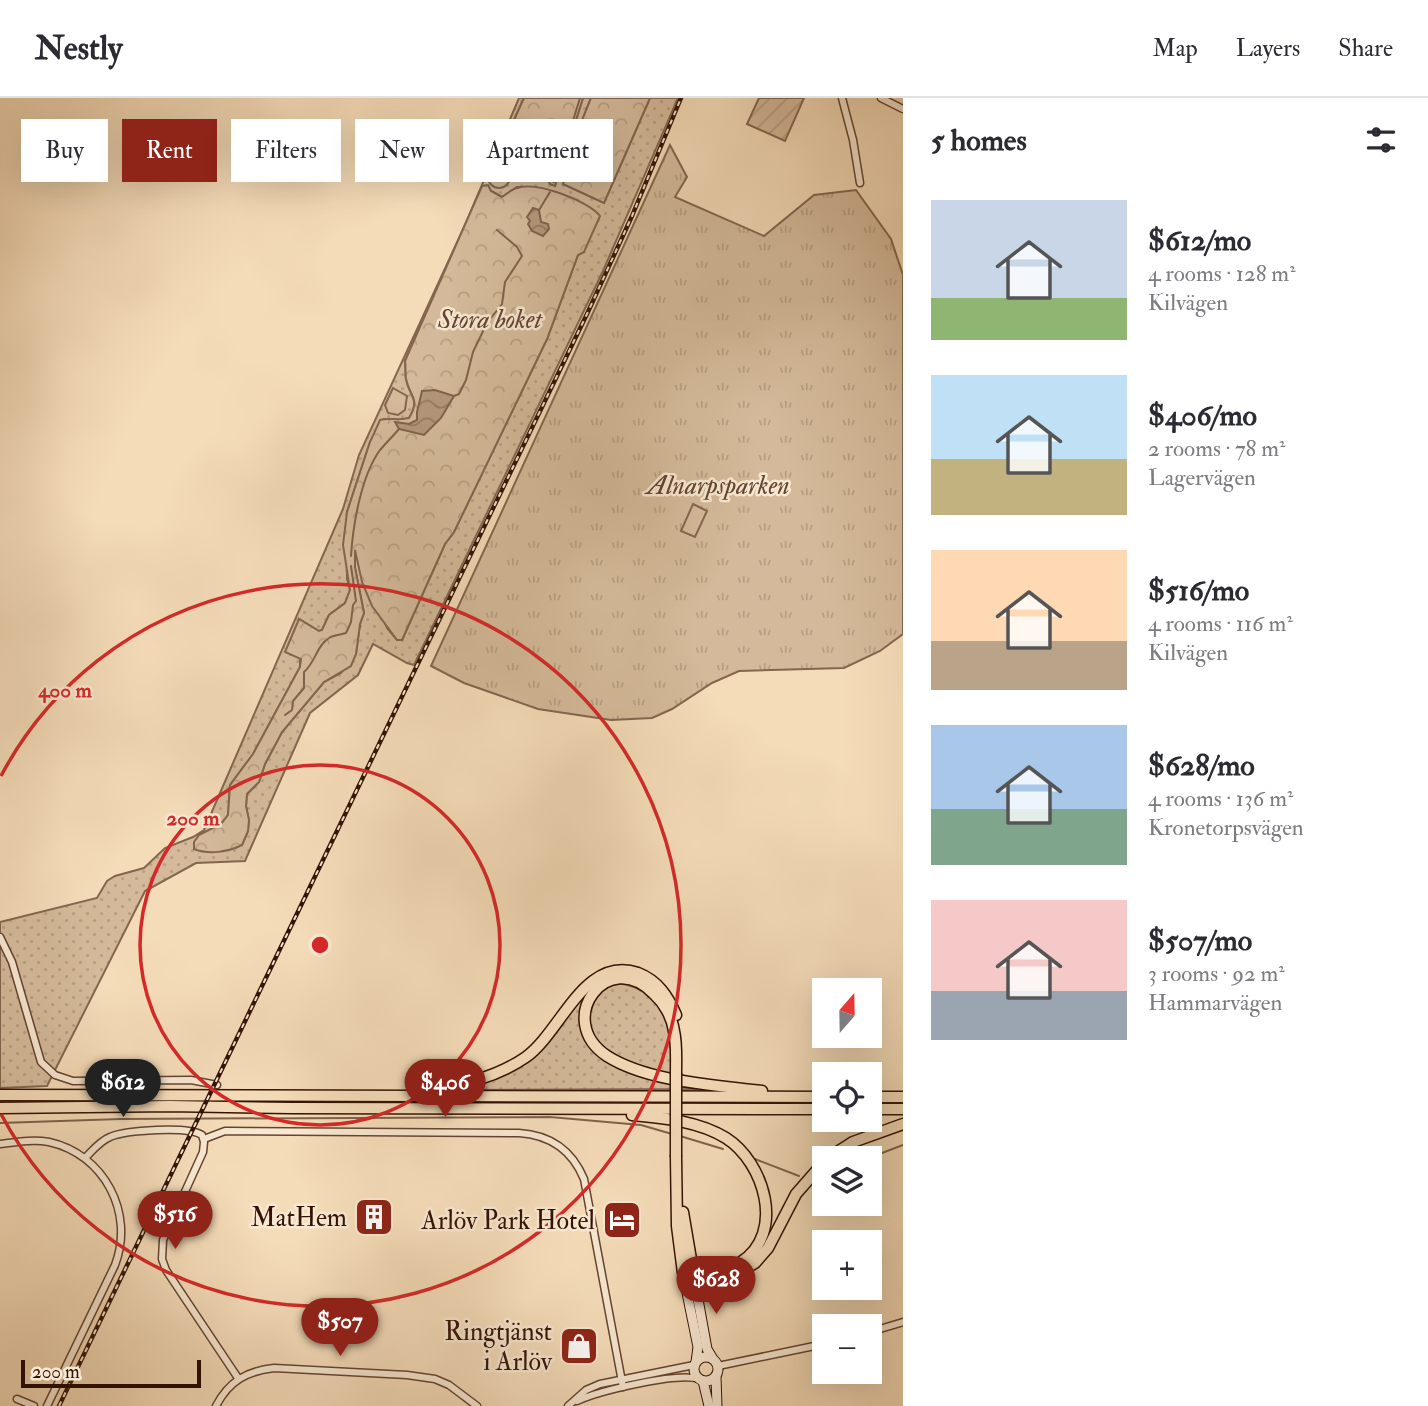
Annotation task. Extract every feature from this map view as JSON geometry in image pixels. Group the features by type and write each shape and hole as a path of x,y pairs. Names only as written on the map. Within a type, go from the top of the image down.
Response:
{"highway":[{"path":"395,1096 467,1084 511,1067 540,1045 597,976 625,970 646,977 662,989 668,998 679,1030 678,1157 689,1278"},
{"path":"678,1073 674,1031 665,1008 656,996 647,987 628,979 613,979 595,989 586,1007 585,1026 594,1044 616,1061 690,1082 812,1096"},
{"path":"0,1095 812,1097"},
{"path":"882,1097 903,1097"},
{"path":"0,1108 170,1105 292,1108 812,1109"},
{"path":"567,1108 665,1118 703,1128 727,1139 750,1162 761,1183 765,1202 765,1220 760,1240 750,1255 732,1266 689,1278"},
{"path":"882,1109 903,1109"},
{"path":"847,1146 903,1124"},
{"path":"689,1278 738,1273 755,1263 768,1248 796,1195 812,1176"}],"main road":[{"path":"689,1278 707,1349 716,1363 717,1406"},
{"path":"689,1278 698,1347 694,1370 701,1380 709,1406"},
{"path":"695,1364 704,1357 716,1363"},
{"path":"701,1380 710,1381 716,1377"}],"street":[{"path":"842,98 860,183"},
{"path":"881,98 903,109"},
{"path":"0,937 12,962 37,1054 48,1070 62,1079 73,1081 191,1080 217,1085"},
{"path":"85,1158 107,1138 125,1132 194,1131 202,1135 203,1152 163,1240 162,1259 170,1276 238,1378"},
{"path":"204,1139 225,1131 519,1133 536,1135 557,1143 575,1159 584,1178 623,1387"},
{"path":"0,1144 44,1141 68,1148 85,1158 113,1191 121,1221 122,1242 115,1265 47,1406"},
{"path":"882,1328 903,1321"},
{"path":"716,1363 812,1346"},
{"path":"569,1406 586,1390 695,1364"},
{"path":"216,1406 222,1394 238,1378 257,1370 274,1368 435,1379 449,1385 477,1406"},
{"path":"569,1406 623,1387 679,1377 701,1380"},
{"path":"18,1399 34,1406"}],"green space":[{"path":"519,98 524,98 514,119 510,119"},
{"path":"524,98 583,98 576,119 514,119"},
{"path":"583,98 591,98 583,119 576,119"},
{"path":"591,98 650,98 604,203 563,184 613,182 613,119 583,119"},
{"path":"650,98 678,98 603,271 414,665 373,644 358,675 310,713 245,861 196,863 145,891 47,1086 0,1088 0,922 97,898 107,881 144,868 165,848 204,830 343,509 359,455 461,233 405,361 407,385 414,402 412,411 409,418 397,421 384,419 370,442 347,512 347,579 350,590 345,603 329,615 322,630 319,631 299,619 300,667 253,754 230,785 228,815 221,824 199,835 242,845 248,831 247,794 259,782 282,732 324,682 341,673 356,654 364,613 355,568 355,545 387,628 397,640 402,640 445,544 454,532 547,339 578,255 584,252 539,188 517,187 502,197 482,186 470,214 484,182 549,182 555,186 556,182 564,182 563,184 604,203"},
{"path":"759,98 804,98 785,141 747,124"},
{"name":"Alnarpsparken","path":"670,145 687,177 675,197 764,236 814,195 856,190 891,239 903,275 903,634 880,651 844,668 739,671 712,683 672,709 652,718 611,720 538,709 464,683 431,666"},
{"path":"490,182 508,182 499,188"},
{"name":"Stora boket","path":"488,185 491,191 502,197 515,189 526,187 549,190 585,204 600,216 584,252 578,255 547,339 454,532 445,544 402,640 397,640 372,606 362,582 355,550 355,568 364,613 351,666 324,682 282,732 259,782 247,794 248,831 242,845 218,852 194,849 194,842 199,835 221,824 228,815 230,785 253,754 300,667 301,659 285,652 299,619 319,631 322,630 329,615 345,603 350,590 343,545 347,512 370,442 380,420 409,418 414,402 406,379 405,361 482,186"},
{"path":"393,388 407,396 405,410 398,415 388,413 385,405"},
{"path":"693,504 707,511 695,537 681,531"},
{"path":"595,981 581,1009 598,1054 698,1089 463,1090 462,1088 530,1059 550,1040"},
{"path":"617,983 649,994 659,1004 665,1015 672,1043 673,1076 615,1055 594,1035 589,1023 590,1007 600,992"},
{"path":"812,1098 812,1103 0,1105 0,1102"}],"water":[{"path":"533,208 539,210 541,222 548,224 549,229 543,236 532,231 528,224 530,221 527,217"},
{"path":"435,390 454,396 441,418 424,435 399,429 395,422 409,424 417,420 422,391"}],"waterway":[{"path":"574,119 580,98"},
{"path":"539,210 550,192"},
{"path":"454,396 459,394 466,380 473,352 487,323 502,304 505,282 522,256 517,247 497,230"},
{"path":"351,556 356,516 368,473 380,450 399,429"},
{"path":"285,715 292,710 293,701 304,688 304,672 322,645 331,637 346,633 351,622 356,601 351,566"},
{"path":"0,1123 121,1119 550,1117 641,1125 672,1134"},
{"path":"680,1136 723,1149"},
{"path":"882,1153 903,1145"},
{"path":"755,1159 799,1176"}],"railway":[{"path":"59,1406 587,314 632,216 681,98"}],"place":[{"name":"MatHem","path":"374,1217"},
{"name":"Arlöv Park Hotel","path":"622,1220"},
{"name":"Ringtjänst i Arlöv","path":"579,1346"}]}
